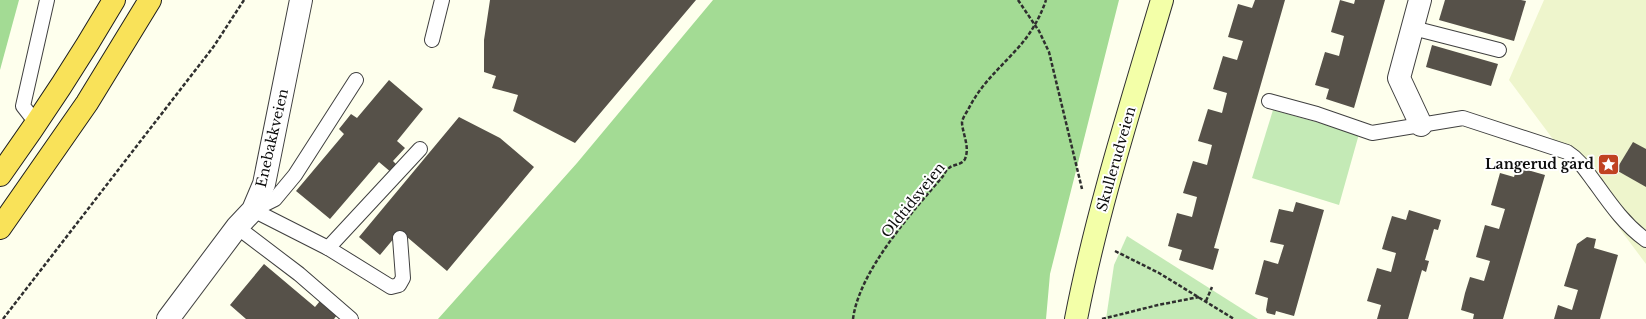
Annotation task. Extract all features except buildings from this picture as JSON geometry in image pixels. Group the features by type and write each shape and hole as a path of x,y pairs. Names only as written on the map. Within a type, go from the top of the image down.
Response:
{"highway":[{"path":"0,174 37,124 87,46 114,0"},
{"path":"0,228 88,103 150,0"}],"main road":[{"name":"Skullerudveien","path":"1076,319 1086,271 1112,170 1162,0"}],"street":[{"name":"Enebakkveien","path":"168,319 237,227 253,210 264,184 301,0"},
{"path":"1420,0 1399,78 1421,125"}],"lane":[{"path":"37,124 23,106 47,0"},
{"path":"432,40 442,0"},
{"path":"1413,28 1499,50"},
{"path":"253,210 274,199 295,175 356,80"},
{"path":"1269,101 1317,114 1372,133 1463,118 1567,152 1578,159 1620,216 1633,230 1646,240"},
{"path":"328,248 420,149"},
{"path":"253,210 328,248 391,287 399,285 403,278 400,238"},
{"path":"237,227 298,274 350,319"}],"path":[{"path":"3,319 214,46 244,0"},
{"path":"1017,0 1039,31 1049,52 1083,194"},
{"name":"Oldtidsveien","path":"853,319 859,292 871,270 911,213 950,167 962,162 965,159 967,141 962,122 968,108 990,76 1018,48 1035,25 1041,16 1046,0"},
{"path":"1113,250 1142,264 1234,319"},
{"path":"1206,301 1212,287"},
{"path":"1102,319 1158,305 1199,297"}],"green space":[{"path":"0,0 19,0 0,70"},
{"path":"713,0 1119,0 1050,274 1046,319 438,319 577,163"},
{"name":"Langerud gård","path":"1544,0 1646,0 1646,264 1509,80"},
{"path":"1273,110 1359,134 1339,205 1252,178"},
{"path":"1127,236 1258,319 1106,319 1114,265"}],"place":[{"name":"Langerud gård","path":"1609,164"}]}
